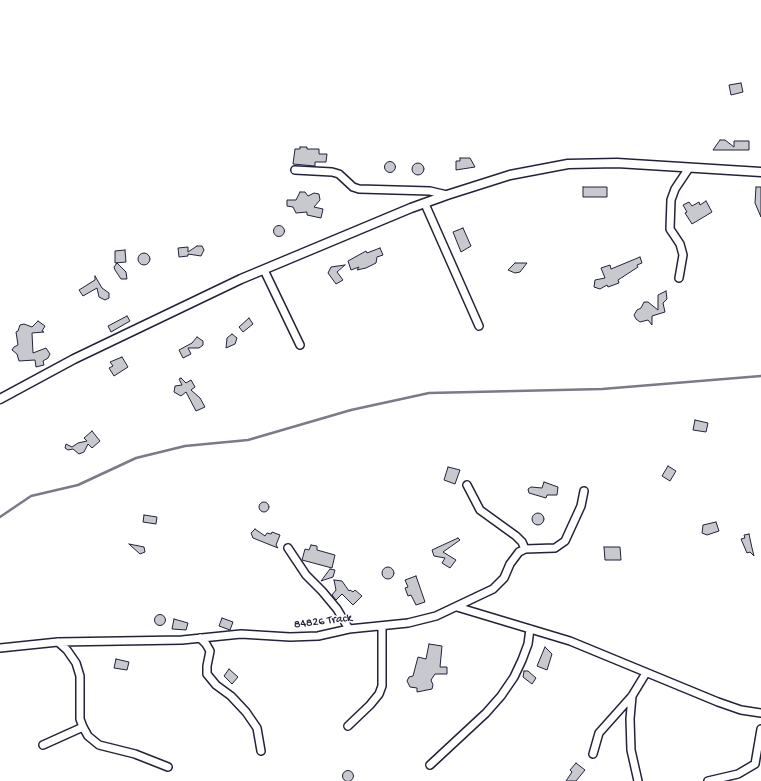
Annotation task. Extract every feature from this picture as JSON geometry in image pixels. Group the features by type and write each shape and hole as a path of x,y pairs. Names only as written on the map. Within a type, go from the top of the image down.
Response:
{"street":[{"path":"0,399 74,359 240,279 447,195 510,175 568,164 617,162 761,172"},
{"path":"679,278 683,255 680,244 670,229 671,200 675,190 689,168"},
{"path":"295,170 332,172 339,174 353,187 359,189 430,191 447,195"},
{"path":"425,204 480,326"},
{"path":"264,270 300,345"},
{"path":"467,485 480,510 516,536 522,542 525,549 555,548 565,541 581,506 584,491"},
{"path":"288,548 306,576 322,591 337,609 349,629"},
{"name":"84826 Track","path":"0,648 58,642 200,638 241,634 290,637 318,636 349,629 382,627 436,616 493,589 504,578 515,555 525,549"},
{"path":"457,607 570,641 615,658 646,673 718,702 741,710 761,713"},
{"path":"348,726 370,705 379,694 382,686 382,627"},
{"path":"430,765 486,713 501,696 514,677 522,660 528,644 530,629"},
{"path":"200,638 210,651 207,674 216,685 231,696 246,712 257,728 262,751"},
{"path":"58,642 67,650 76,663 80,676 80,719 82,727 92,740 99,745 135,754 168,767"},
{"path":"593,754 599,733 632,696 646,673"},
{"path":"632,696 630,720 631,750 638,781"},
{"path":"43,745 82,727"},
{"path":"708,781 738,774 755,764 761,729"}],"building":[{"path":"741,83 743,92 731,95 729,85"},
{"path":"720,140 725,140 734,147 734,141 749,141 749,150 713,150"},
{"path":"300,147 307,147 307,149 319,149 319,154 327,154 326,162 315,162 315,166 293,164 295,149 300,149"},
{"path":"460,158 470,158 475,167 456,170 456,161 460,161"},
{"path":"388,162 392,162 394,163 394,171 388,172 385,169 385,165"},
{"path":"418,163 422,165 424,169 422,173 418,175 414,173 412,169 414,165"},
{"path":"583,187 607,187 607,197 583,197"},
{"path":"756,187 761,187 761,217 755,203"},
{"path":"300,192 305,192 308,196 314,193 319,194 320,200 314,207 323,209 321,218 307,215 307,212 296,213 293,207 287,206 287,200 296,200"},
{"path":"706,201 712,212 692,224 685,213 687,212 683,205 689,202 692,206 699,202 700,205"},
{"path":"277,226 281,226 283,227 283,235 277,236 274,233 274,229"},
{"path":"463,228 471,246 461,252 453,232"},
{"path":"197,246 202,246 204,250 201,256 188,254 188,256 179,257 178,248 188,247 188,252"},
{"path":"380,248 383,255 377,257 376,263 366,268 357,270 359,267 351,270 348,261 366,251 367,253"},
{"path":"125,250 126,262 115,263 115,251"},
{"path":"142,253 146,253 150,259 146,265 142,265 138,261 138,257"},
{"path":"640,257 642,263 637,265 638,267 618,280 619,283 608,287 607,285 600,289 594,287 595,280 605,278 601,268 610,265 611,269"},
{"path":"117,263 126,272 127,279 121,279 115,270 114,267"},
{"path":"515,263 527,263 520,272 515,273 508,270"},
{"path":"345,265 337,272 343,280 336,284 328,273 331,267"},
{"path":"95,276 102,288 109,293 109,298 105,300 99,297 97,288 83,296 79,290 95,280"},
{"path":"666,291 667,299 663,303 665,312 652,316 652,325 648,320 640,322 636,319 634,315 637,310 641,308 644,302 648,302 658,310 658,295"},
{"path":"127,316 130,321 111,332 108,326"},
{"path":"249,318 253,324 243,332 239,327"},
{"path":"38,321 45,326 42,331 44,332 32,333 33,353 46,348 50,354 48,358 43,361 44,365 36,367 35,360 19,361 17,354 12,350 18,345 16,332 18,331 20,325 24,324 32,327"},
{"path":"232,334 237,338 235,344 226,348 227,338"},
{"path":"197,337 203,341 203,345 199,348 188,348 191,354 183,358 179,350 192,343"},
{"path":"122,357 128,367 114,376 109,368 113,366 110,362"},
{"path":"181,378 186,383 191,380 195,387 191,390 200,398 205,407 196,411 186,392 181,396 174,392 175,386 182,385 179,379"},
{"path":"695,420 708,423 706,432 693,430"},
{"path":"92,431 100,441 92,448 88,444 84,452 79,454 73,449 68,450 65,448 66,444 72,447 78,443 87,441 84,438"},
{"path":"668,466 676,471 670,481 662,476"},
{"path":"448,467 460,470 455,484 444,480"},
{"path":"544,482 558,487 557,495 547,495 546,498 529,493 528,489 531,487 542,488"},
{"path":"262,502 266,502 268,503 268,511 262,512 259,509 259,505"},
{"path":"538,513 542,515 544,519 542,523 538,525 534,523 532,519 534,515"},
{"path":"144,515 157,517 156,524 143,522"},
{"path":"716,522 719,531 707,535 702,533 703,525"},
{"path":"255,529 265,536 267,533 271,534 272,532 280,535 276,545 278,548 253,538 251,533"},
{"path":"749,534 754,556 750,552 747,553 741,539 745,538 744,535"},
{"path":"458,538 460,540 443,552 456,560 450,568 442,563 445,558 434,556 432,550"},
{"path":"129,544 144,547 145,552 140,554"},
{"path":"311,545 317,546 317,550 335,555 332,568 302,560 305,549 309,550"},
{"path":"604,547 620,547 621,560 605,560"},
{"path":"386,567 390,567 394,573 390,579 386,579 382,575 382,571"},
{"path":"330,569 335,570 333,577 321,581"},
{"path":"416,576 425,602 416,605 411,595 408,596 405,588 408,587 405,580"},
{"path":"334,580 342,581 349,591 350,590 353,592 355,590 362,596 353,605 342,594 336,600 332,595 336,590"},
{"path":"160,614 164,616 166,620 164,624 160,626 156,624 154,620 156,616"},
{"path":"222,618 233,622 230,630 219,626"},
{"path":"174,619 188,623 186,630 172,629"},
{"path":"429,644 442,646 440,667 447,667 447,674 435,674 431,680 433,685 432,689 417,692 417,688 410,687 407,681 409,677 413,676 418,657 426,659"},
{"path":"545,647 552,654 547,670 537,666"},
{"path":"116,659 129,662 127,670 114,668"},
{"path":"229,669 238,677 232,684 224,676"},
{"path":"524,671 528,671 536,678 532,684 523,677"},
{"path":"576,763 585,770 576,781 566,781 572,772 570,770"},
{"path":"346,771 350,771 352,772 352,780 346,781 343,778 343,774"}],"waterway":[{"path":"0,517 31,496 78,485 136,458 185,446 248,440 351,410 429,393 602,389 761,376"}]}
